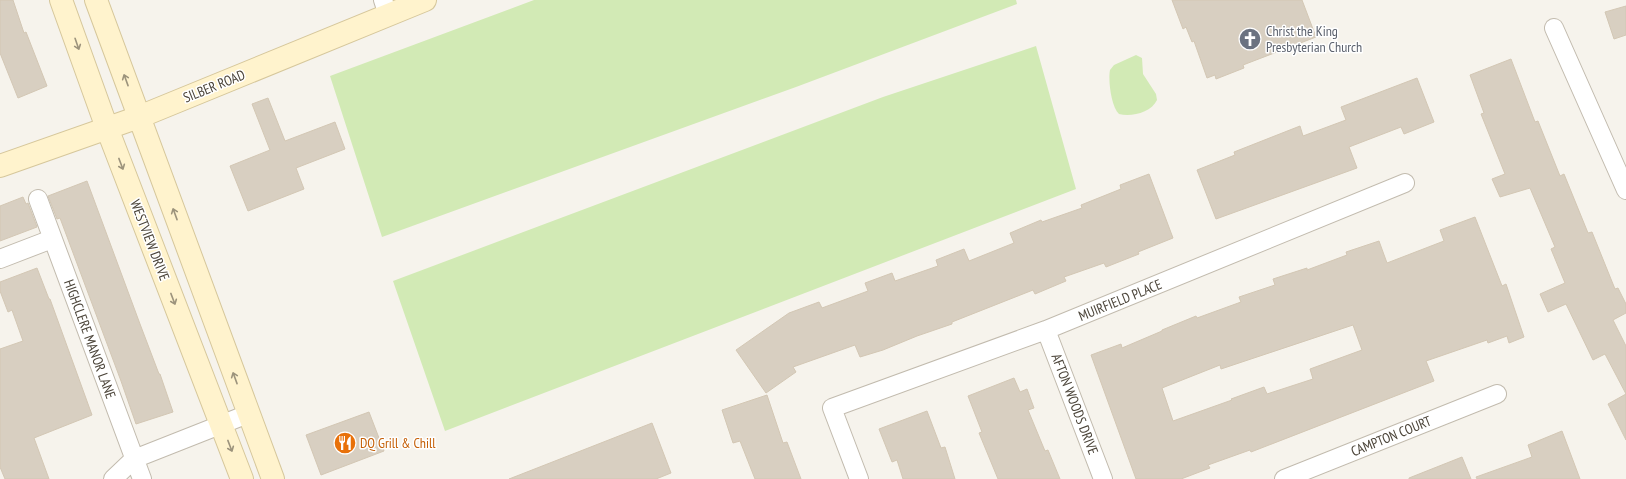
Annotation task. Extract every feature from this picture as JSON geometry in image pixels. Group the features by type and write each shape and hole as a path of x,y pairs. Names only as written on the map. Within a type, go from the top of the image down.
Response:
{"main road":[{"name":"WESTVIEW DRIVE","path":"61,0 106,128 242,479"},
{"path":"96,0 273,479"},
{"name":"SILBER ROAD","path":"0,166 139,117 386,7 426,0"}],"street":[{"path":"1554,28 1626,190"},
{"name":"MUIRFIELD PLACE","path":"859,479 832,408 1046,330 1405,183"},
{"name":"HIGHCLERE MANOR LANE","path":"38,199 142,479"},
{"path":"0,259 52,239"},
{"name":"AFTON WOODS DRIVE","path":"1046,330 1104,479"},
{"name":"CAMPTON COURT","path":"1284,479 1497,394"},
{"path":"113,479 134,459 248,414"}],"green space":[{"path":"534,0 1016,0 1017,4 796,87 382,237 330,76"},
{"path":"1036,46 1076,189 445,431 393,281 883,97"},
{"path":"1136,55 1142,58 1143,74 1156,94 1157,100 1146,111 1129,115 1119,114 1114,105 1111,93 1109,80 1110,70 1114,65"}],"building":[{"path":"0,0 13,0 24,33 26,32 47,86 18,98 0,53"},
{"name":"Christ the King Presbyterian Church","path":"1172,0 1302,0 1316,37 1243,65 1244,68 1216,79 1215,75 1207,78 1194,41 1192,42 1186,27 1183,29"},
{"path":"1626,6 1626,35 1614,39 1605,12"},
{"path":"1511,59 1535,122 1538,121 1560,176 1564,174 1588,233 1592,232 1615,289 1618,288 1626,304 1626,313 1613,320 1626,346 1626,394 1605,354 1593,360 1566,304 1548,312 1540,294 1565,283 1551,249 1555,247 1530,188 1500,197 1492,179 1505,174 1481,114 1484,113 1470,75"},
{"path":"1417,78 1434,122 1404,134 1401,127 1349,147 1357,168 1216,219 1197,170 1235,155 1234,152 1300,126 1303,136 1346,120 1341,107"},
{"path":"268,98 285,141 335,122 345,149 296,168 304,189 248,211 230,166 270,150 252,104"},
{"path":"1149,174 1173,238 1138,252 1139,254 1106,267 1104,263 1064,277 1066,281 1035,294 1033,290 952,322 952,324 883,350 860,357 855,345 793,367 796,372 766,393 736,350 789,313 819,302 822,308 868,291 865,283 892,273 895,281 938,266 936,260 964,249 969,261 1014,243 1010,233 1041,220 1042,222 1082,208 1081,205 1121,189 1120,185"},
{"path":"87,181 173,412 136,424 60,218 57,219 48,196"},
{"path":"23,197 26,204 28,203 37,227 0,241 0,206"},
{"path":"1475,217 1502,286 1506,284 1524,337 1509,343 1507,336 1488,343 1487,340 1426,361 1434,381 1251,452 1250,450 1208,465 1210,468 1181,479 1136,479 1091,355 1121,344 1122,348 1196,316 1197,318 1241,302 1239,297 1275,285 1273,279 1307,268 1307,270 1347,255 1346,252 1379,241 1387,263 1444,241 1440,230","holes":["1353,325 1362,350 1310,369 1313,379 1267,394 1264,387 1173,421 1162,388 1220,365 1221,369"]},
{"path":"37,268 50,299 92,415 34,438 49,479 5,479 0,467 0,349 23,341 12,310 8,312 0,291 0,282"},
{"path":"1014,378 1020,392 1027,389 1034,408 1028,410 1045,451 1048,450 1060,479 998,479 979,433 982,432 968,396"},
{"path":"1626,394 1626,440 1608,404"},
{"path":"767,395 783,443 787,442 801,479 755,479 740,441 733,443 722,410"},
{"path":"927,411 941,448 945,447 955,479 903,479 897,460 892,462 879,429"},
{"name":"DQ Grill & Chill","path":"369,412 384,451 321,475 306,435"},
{"path":"652,423 671,473 656,479 509,479"},
{"path":"1562,431 1580,479 1477,479 1476,477 1532,457 1528,445"},
{"path":"1462,457 1471,479 1409,479 1409,478"}],"place":[{"name":"Christ the King Presbyterian Church","path":"1250,39"},
{"name":"DQ Grill & Chill","path":"345,443"}]}
